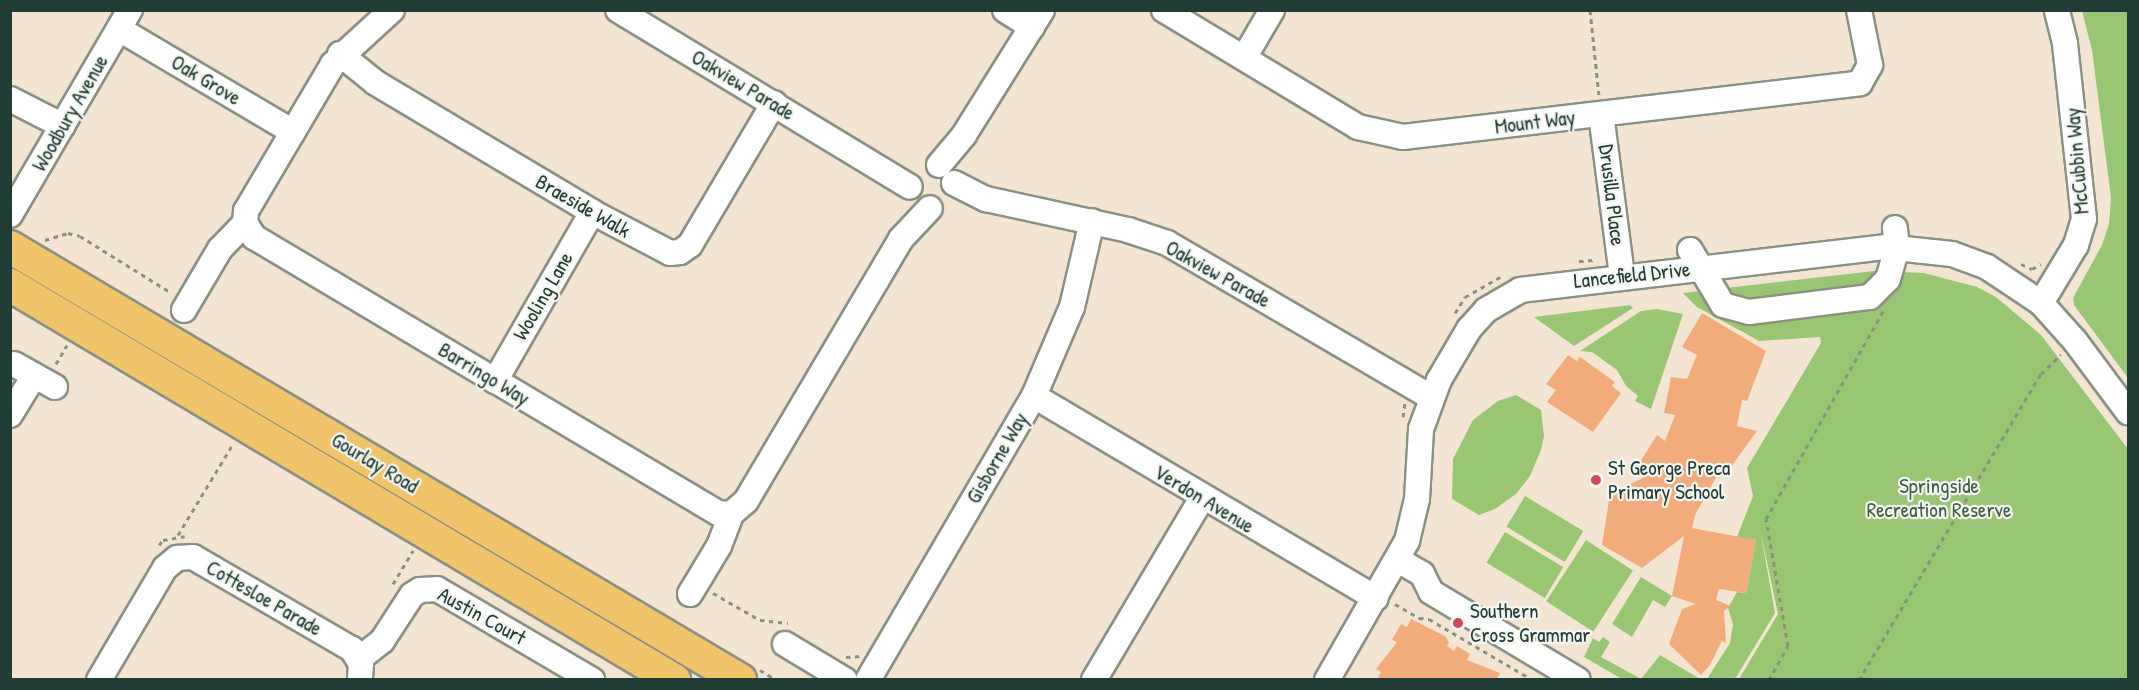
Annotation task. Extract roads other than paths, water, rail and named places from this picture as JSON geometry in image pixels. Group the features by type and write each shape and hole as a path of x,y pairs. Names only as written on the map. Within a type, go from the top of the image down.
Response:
{"main road":[{"name":"Gourlay Road","path":"10,247 740,680"},
{"name":"Gourlay Road","path":"10,285 674,680"}],"street":[{"path":"184,310 220,249 245,223 246,211 340,54 392,10"},
{"name":"Oakview Parade","path":"618,10 868,159 933,185 986,199 1092,221 1167,243 1421,391"},
{"path":"690,594 719,546 731,514 746,501 933,185 1037,19 1005,10"},
{"name":"Mount Way","path":"1164,10 1358,127 1403,137 1600,105 1860,83 1870,65 1858,10"},
{"path":"1244,58 1272,10"},
{"name":"McCubbin Way","path":"2041,303 2076,245 2084,219 2065,43 2058,10"},
{"name":"Woodbury Avenue","path":"10,215 125,20"},
{"name":"Oak Grove","path":"125,20 293,132"},
{"name":"Braeside Walk","path":"340,54 376,83 592,212 657,248 680,252 695,238 774,103"},
{"path":"10,99 61,130"},
{"name":"Drusilla Place","path":"1600,105 1621,267"},
{"name":"Wooling Lane","path":"495,381 592,212"},
{"name":"Gisborne Way","path":"868,680 1034,396 1072,307 1092,221"},
{"name":"Barringo Way","path":"245,223 254,237 718,513 731,514"},
{"path":"1695,259 1723,305 1749,312 1870,297 1888,279 1896,238"},
{"name":"Lancefield Drive","path":"1327,680 1385,601 1414,520 1421,429 1421,391 1469,329 1502,298 1541,284 1621,267 1896,238 1987,267 2041,303 2075,341 2128,412"},
{"path":"10,414 24,370 55,387"},
{"name":"Verdon Avenue","path":"1034,396 1202,498 1385,601"},
{"path":"1094,680 1202,498"},
{"name":"Cottesloe Parade","path":"99,680 165,568 177,558 193,557 344,644 360,669"},
{"path":"1398,560 1422,574 1431,592 1578,680"},
{"name":"Austin Court","path":"360,669 382,641 412,595 420,590 437,589 592,680"},
{"path":"785,644 845,680"}],"place":[{"name":"St George Preca Primary School","path":"1596,480"},
{"name":"Southern Cross Grammar","path":"1458,623"}],"park label":[{"name":"Springside Recreation Reserve","path":"1939,498"}]}
